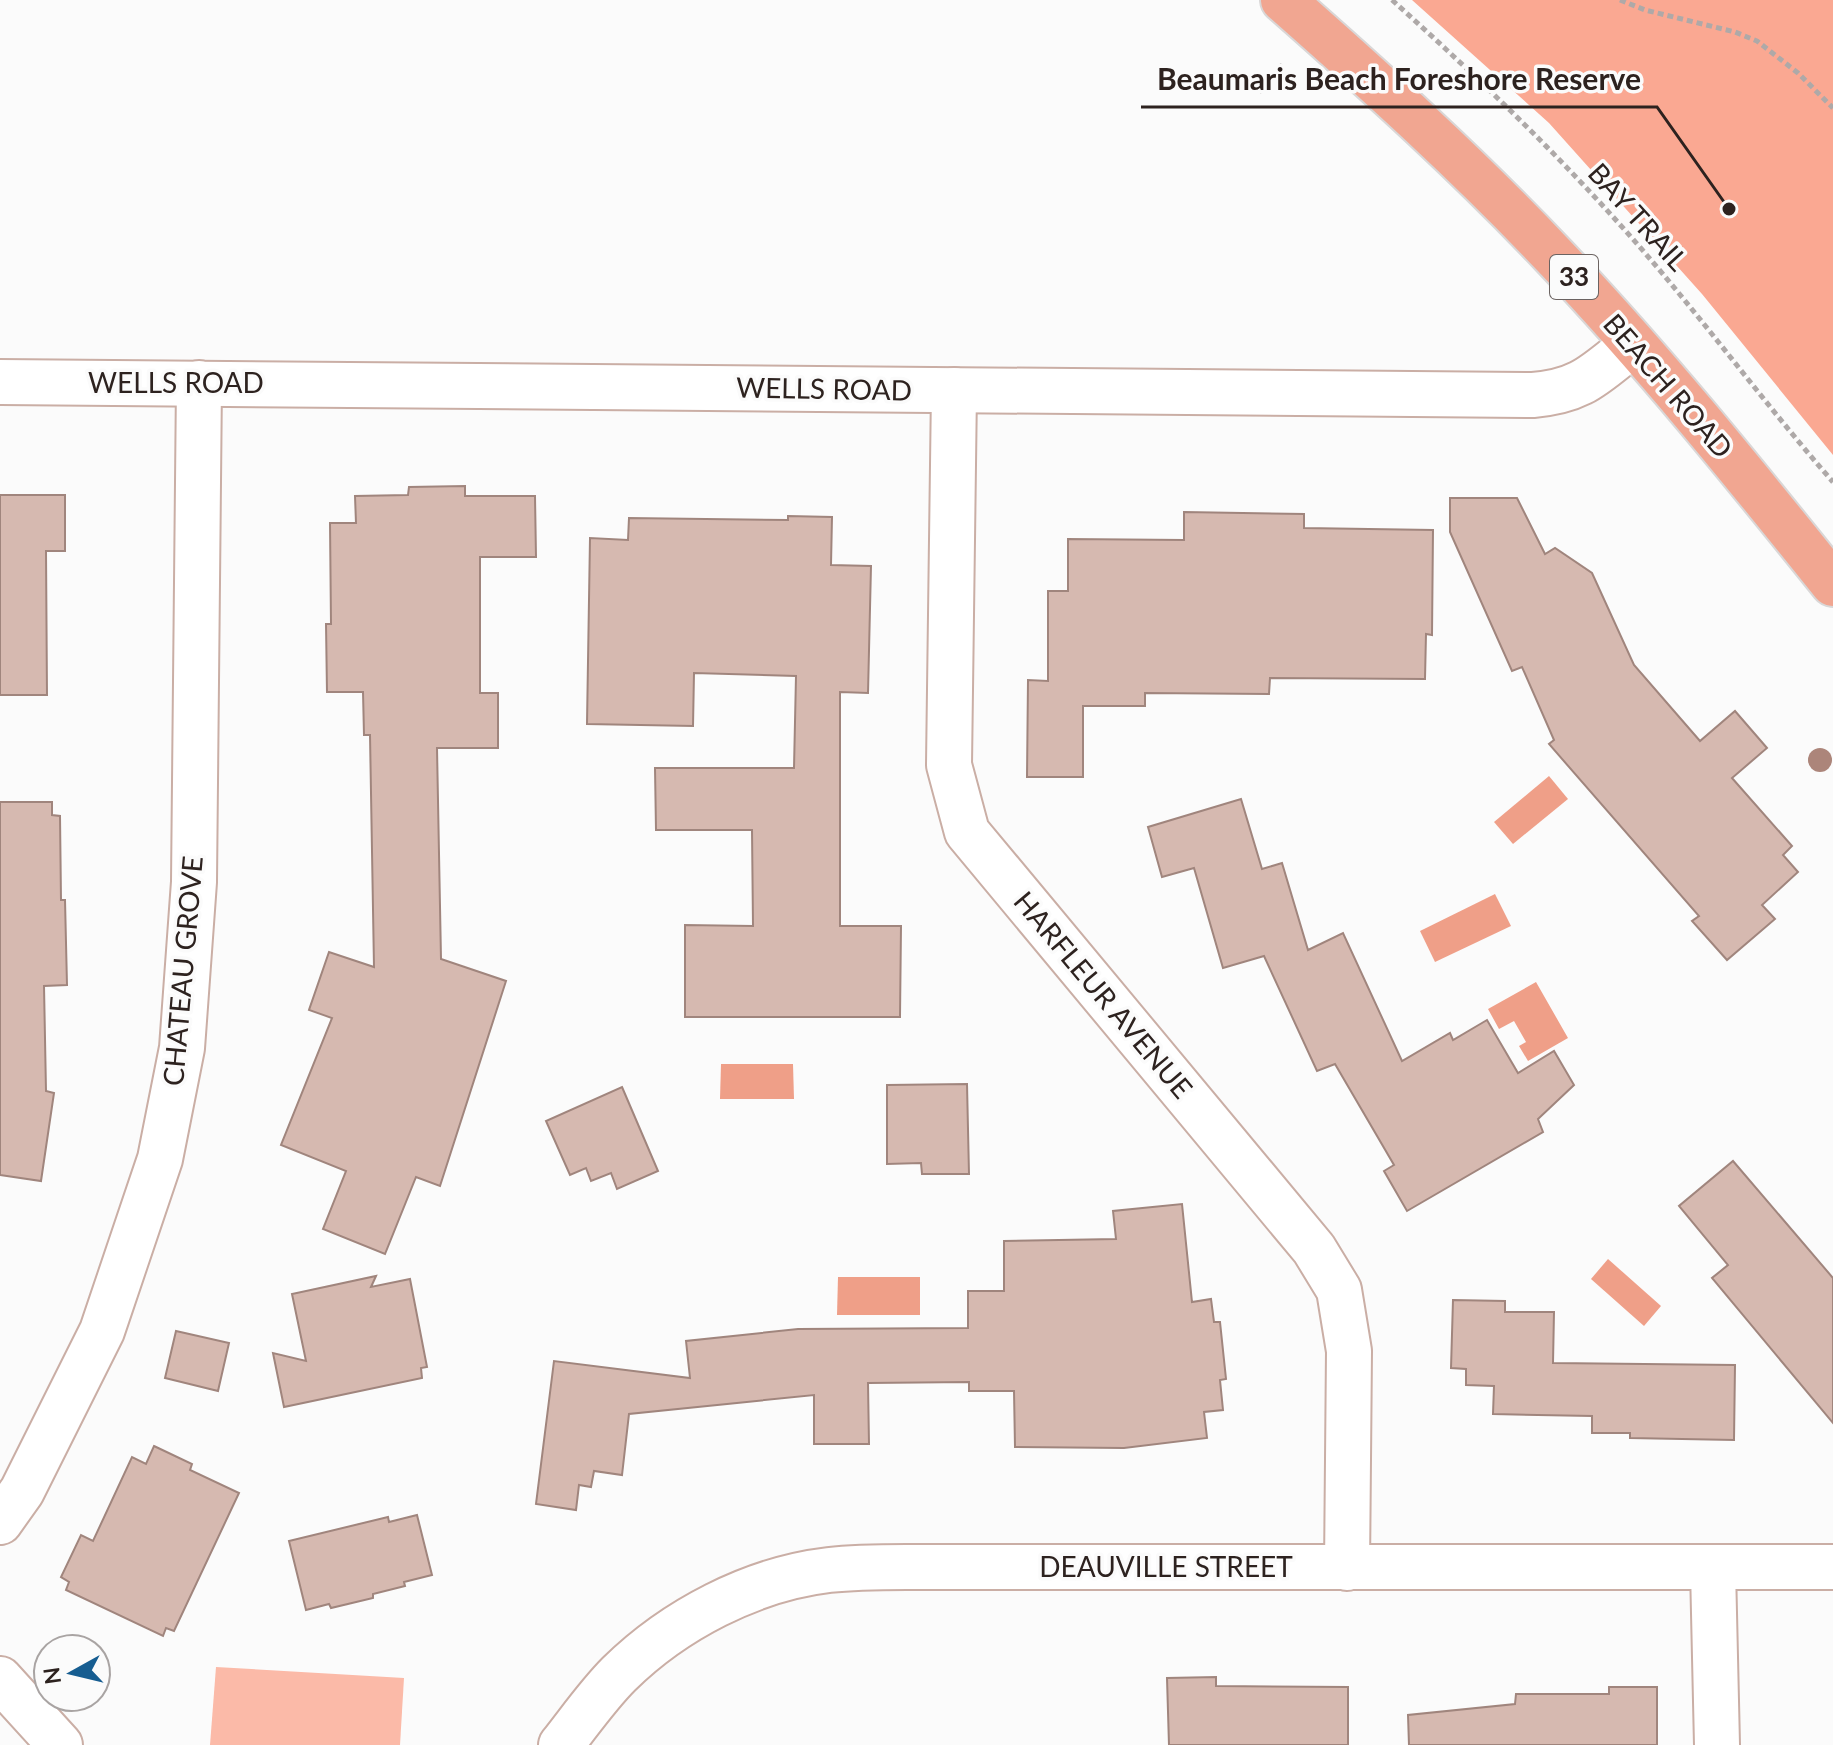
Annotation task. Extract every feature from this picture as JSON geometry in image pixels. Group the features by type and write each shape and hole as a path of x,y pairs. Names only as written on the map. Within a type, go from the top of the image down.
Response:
{"main road":[{"name":"BEACH ROAD","path":"1283,0 1480,181 1592,297 1833,584"}],"street":[{"name":"WELLS ROAD","path":"0,382 1533,395 1561,393 1582,384 1632,345"},
{"name":"CHATEAU GROVE","path":"0,1522 22,1491 102,1331 160,1159 182,1048 194,882 199,383"},
{"name":"HARFLEUR AVENUE","path":"954,390 949,765 967,832 1314,1249 1339,1290 1349,1351 1347,1568"},
{"name":"DEAUVILLE STREET","path":"561,1745 619,1675 681,1625 757,1588 828,1570 867,1567 1833,1567"},
{"path":"1713,1569 1717,1745"},
{"path":"0,1679 60,1745"}],"path":[{"name":"BAY TRAIL","path":"1392,0 1459,60 1562,161 1671,284 1833,482"},
{"path":"1620,0 1645,10 1735,32 1757,41 1798,73 1833,108"}],"shaded area":[{"path":"1412,0 1833,0 1833,455 1702,294 1549,123"},
{"path":"1549,776 1568,799 1513,844 1494,822"},
{"path":"1495,894 1511,926 1435,962 1420,931"},
{"path":"1536,982 1568,1038 1528,1061 1519,1046 1526,1042 1514,1021 1499,1029 1488,1009"},
{"path":"721,1064 793,1064 794,1099 720,1099"},
{"path":"1608,1259 1661,1306 1644,1326 1591,1279"},
{"path":"838,1277 920,1277 920,1315 837,1315"},
{"path":"216,1667 404,1678 400,1745 210,1745"}],"building":[{"path":"465,486 465,496 535,496 536,557 480,557 480,693 498,693 498,748 437,748 441,959 506,981 440,1186 416,1177 385,1254 323,1229 346,1171 281,1145 332,1018 309,1010 329,952 374,967 370,735 364,735 363,692 327,692 326,624 331,624 330,523 356,523 355,496 408,495 409,487"},
{"path":"0,495 65,495 65,551 46,551 47,695 0,695"},
{"path":"1450,498 1517,498 1545,554 1555,548 1592,573 1634,665 1700,741 1735,711 1767,748 1732,778 1792,846 1783,855 1798,872 1762,905 1775,919 1727,960 1692,921 1699,916 1549,744 1554,740 1522,667 1512,671 1450,532"},
{"path":"1184,512 1304,514 1304,528 1433,530 1432,635 1426,634 1425,679 1270,678 1269,694 1145,693 1145,706 1083,706 1083,777 1027,777 1028,680 1048,681 1048,591 1068,591 1068,539 1184,540"},
{"path":"788,516 832,517 831,565 871,566 868,693 840,692 840,926 901,926 900,1017 685,1017 685,925 753,926 752,830 656,830 655,768 794,768 796,676 694,673 693,726 587,724 590,538 628,540 629,518 788,520"},
{"path":"1241,799 1262,869 1282,863 1308,950 1343,933 1402,1061 1450,1033 1453,1040 1487,1020 1518,1073 1554,1051 1574,1085 1538,1119 1543,1132 1407,1211 1384,1171 1394,1165 1335,1064 1317,1071 1264,956 1223,968 1194,868 1162,877 1148,827"},
{"path":"0,802 52,802 52,815 60,816 61,900 65,900 67,985 44,986 46,1091 54,1093 41,1181 0,1175"},
{"path":"967,1084 969,1174 922,1174 921,1163 887,1164 887,1085"},
{"path":"622,1087 658,1171 617,1189 611,1173 591,1181 586,1168 570,1175 546,1121"},
{"path":"1733,1161 1833,1278 1833,1423 1712,1278 1728,1265 1679,1206"},
{"path":"1182,1204 1192,1302 1211,1299 1214,1322 1220,1322 1226,1379 1220,1380 1223,1410 1204,1412 1207,1438 1124,1448 1015,1447 1014,1391 969,1391 969,1382 868,1383 869,1444 814,1444 814,1395 629,1414 622,1475 594,1471 591,1487 579,1485 576,1510 536,1504 554,1361 690,1378 686,1341 798,1329 968,1328 968,1291 1004,1291 1004,1241 1116,1239 1113,1211"},
{"path":"376,1276 371,1287 410,1279 427,1367 421,1368 422,1378 284,1407 273,1353 306,1361 292,1294"},
{"path":"1453,1300 1505,1301 1505,1312 1554,1312 1553,1363 1735,1365 1734,1440 1630,1438 1630,1433 1592,1433 1592,1416 1493,1414 1494,1386 1466,1385 1466,1369 1451,1368"},
{"path":"176,1331 229,1343 218,1391 165,1378"},
{"path":"154,1446 192,1464 190,1470 239,1493 174,1631 166,1628 163,1636 66,1590 69,1582 61,1577 81,1535 93,1541 132,1457 146,1464"},
{"path":"417,1515 432,1575 373,1594 373,1598 331,1608 329,1604 306,1610 289,1541 388,1517 389,1522"},
{"path":"1216,1677 1216,1686 1348,1687 1348,1745 1169,1745 1167,1678"},
{"path":"1609,1687 1657,1687 1657,1745 1409,1745 1408,1715 1515,1704 1516,1694 1609,1694"}],"place":[{"name":"Beaumaris Beach Foreshore Reserve","path":"1729,209"}]}
